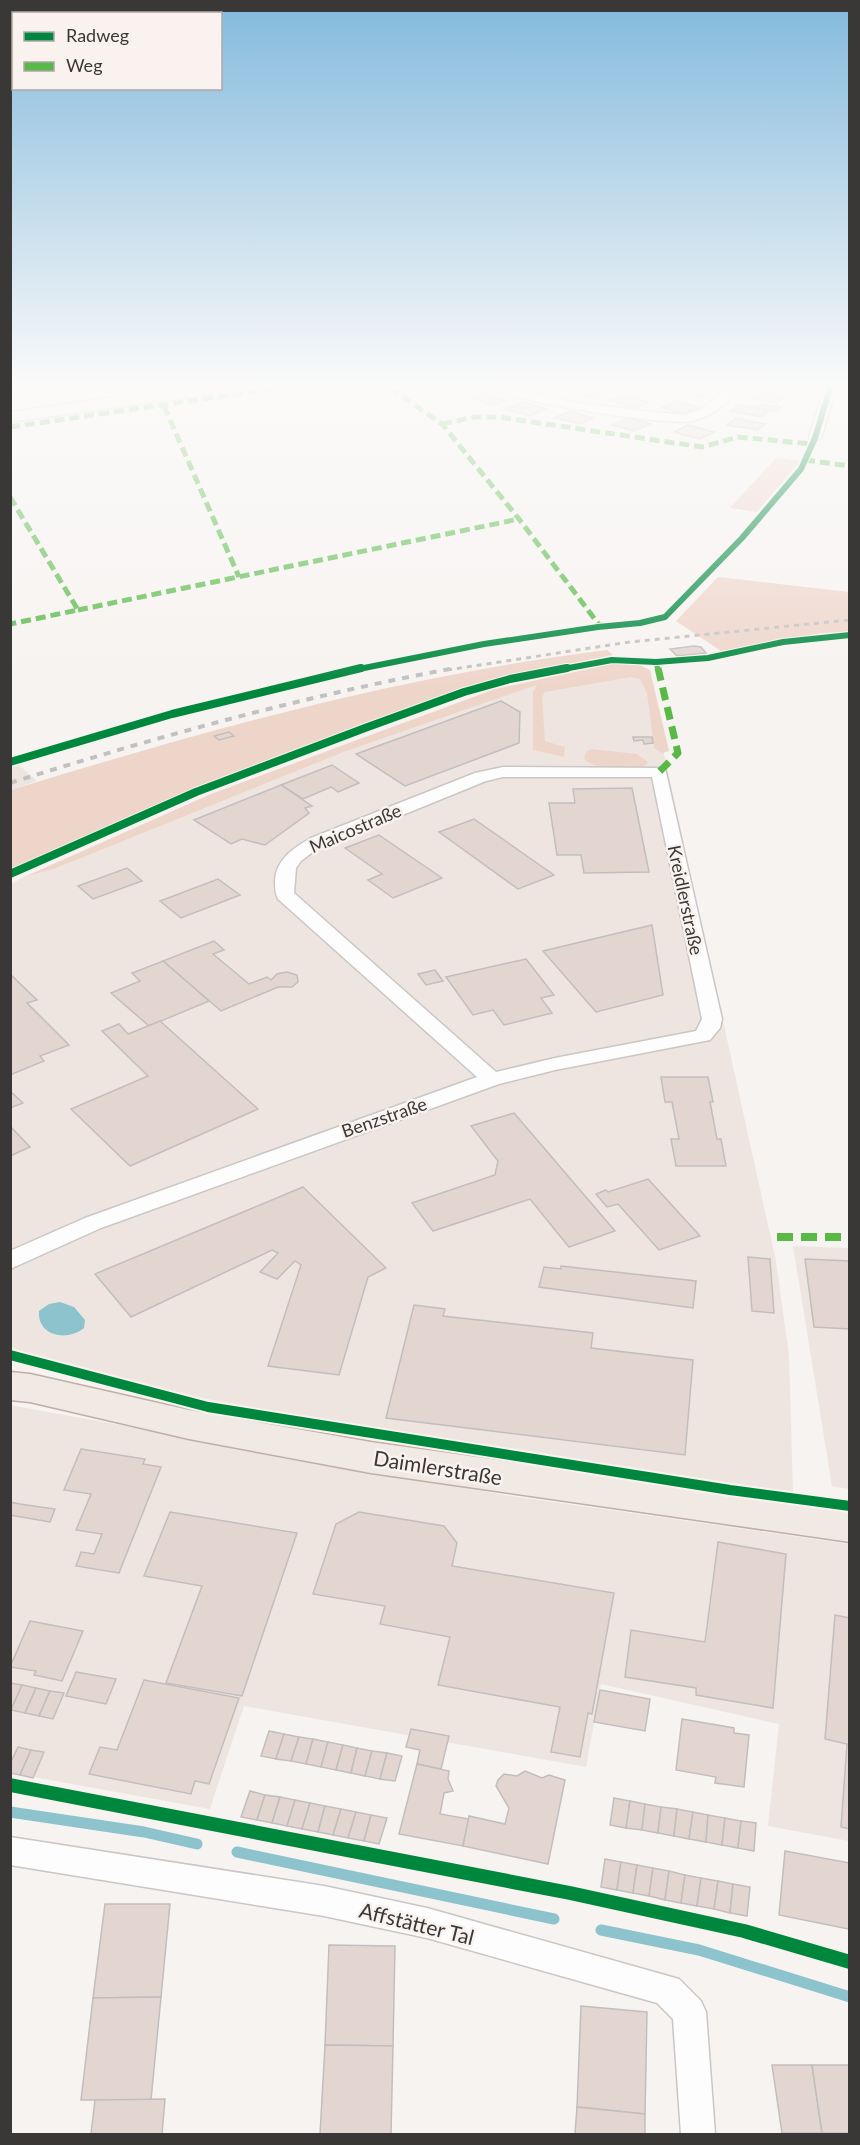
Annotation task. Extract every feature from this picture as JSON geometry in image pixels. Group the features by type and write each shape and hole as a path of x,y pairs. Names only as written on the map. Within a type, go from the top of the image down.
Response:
{"main road":[{"name":"Daimlerstraße","path":"17,1384 212,1429 342,1452 617,1494 849,1526"}],"street":[{"name":"Maicostraße","path":"492,1079 285,895 283,879 288,862 299,852 317,842 481,777 503,772 658,772"},
{"name":"Kreidlerstraße","path":"658,772 712,1019 710,1028"},
{"name":"Benzstraße","path":"10,1261 93,1223 492,1079 555,1064 703,1036 710,1028"},
{"name":"Benzstraße","path":"10,1272 65,1236"},
{"name":"Affstätter Tal","path":"10,1851 324,1900 427,1923 667,1990 689,2012 698,2134"}],"shaded area":[{"path":"748,488 777,488 757,512 730,508"},
{"path":"718,577 849,592 849,632 821,633 721,651 676,621"},
{"path":"607,650 613,655 510,676 390,715 193,790 11,874 11,790 158,746 381,689 531,661"},
{"path":"621,662 633,662 650,670 669,751 662,753 654,748 647,693 640,679 631,677 545,692 542,697 545,741 565,747 564,757 533,750 533,692 537,685 344,752 54,869 24,877 211,794 495,689"},
{"path":"645,668 776,1261 789,1355 793,1492 370,1429 186,1395 32,1355 11,1347 11,884 24,877 54,869 344,752 537,685"},
{"path":"591,749 637,754 648,762 640,767 602,767 584,758 586,752"},
{"path":"19,765 37,781 11,790 10,768"},
{"path":"793,1246 849,1248 849,1489 832,1486"},
{"path":"10,1405 504,1495 849,1544 849,1841 768,1826 779,1724 601,1684 586,1767 244,1706 210,1809 11,1773"}],"water":[{"path":"60,1302 74,1307 85,1320 84,1328 70,1335 62,1335 54,1334 43,1326 39,1311 49,1304"}],"building":[{"path":"701,647 706,653 677,656 670,649"},
{"path":"501,701 520,712 519,743 405,786 356,754"},
{"path":"229,732 234,736 219,740 214,736"},
{"path":"633,737 652,737 653,743 644,744 643,740 634,741"},
{"path":"332,765 359,783 338,792 331,787 303,799 281,785"},
{"path":"281,785 312,806 305,808 309,813 265,845 242,839 231,844 194,820"},
{"path":"632,788 649,872 584,873 581,855 557,855 549,803 575,803 573,789"},
{"path":"474,819 554,875 518,889 439,832"},
{"path":"379,835 442,878 393,898 368,880 382,874 345,848"},
{"path":"127,868 142,881 93,899 78,886"},
{"path":"218,879 240,895 181,918 160,901"},
{"path":"652,925 663,995 596,1012 543,951"},
{"path":"214,941 224,950 213,954 249,984 267,977 271,980 277,974 287,972 297,975 298,982 292,987 278,987 221,1011 163,961"},
{"path":"526,959 554,995 541,998 552,1013 504,1025 493,1010 473,1015 446,977"},
{"path":"163,961 209,1001 149,1026 111,993 140,981 132,973"},
{"path":"435,970 443,981 426,985 418,974"},
{"path":"10,974 37,1000 27,1003 69,1045 40,1056 44,1061 10,1075"},
{"path":"160,1021 258,1109 130,1166 71,1109 148,1076 102,1031 119,1024 128,1034"},
{"path":"661,1077 708,1077 717,1139 721,1139 726,1166 676,1166 671,1139 679,1139 672,1102 665,1102"},
{"path":"10,1091 23,1103 10,1108"},
{"path":"514,1113 615,1231 569,1247 530,1199 433,1231 412,1203 495,1175 498,1161 471,1126"},
{"path":"10,1126 30,1147 10,1156"},
{"path":"648,1179 700,1236 659,1250 618,1204 607,1207 596,1194"},
{"path":"303,1187 386,1268 368,1277 339,1375 268,1366 301,1265 295,1261 277,1279 260,1272 278,1253 272,1250 131,1317 95,1274"},
{"path":"748,1257 770,1259 774,1313 752,1311"},
{"path":"805,1259 850,1261 850,1329 814,1327"},
{"path":"561,1266 696,1281 693,1308 539,1287 544,1267 561,1269"},
{"path":"414,1305 445,1309 443,1316 593,1333 591,1348 693,1360 685,1455 386,1418"},
{"path":"81,1449 145,1459 143,1464 161,1467 119,1573 76,1566 81,1552 94,1554 102,1534 76,1530 91,1494 64,1490"},
{"path":"10,1502 55,1509 50,1522 10,1515"},
{"path":"170,1512 297,1533 242,1696 166,1683 202,1586 144,1576"},
{"path":"359,1512 444,1526 457,1543 452,1566 614,1593 592,1714 588,1713 580,1757 551,1752 560,1707 438,1685 450,1637 380,1624 385,1606 313,1594 336,1524"},
{"path":"718,1542 786,1554 773,1708 696,1695 696,1688 625,1677 631,1630 705,1642"},
{"path":"835,1615 850,1618 850,1829 841,1827 847,1744 825,1739"},
{"path":"30,1621 83,1631 62,1681 34,1675 36,1671 10,1667"},
{"path":"76,1672 116,1679 106,1704 66,1696"},
{"path":"144,1680 239,1698 209,1784 195,1781 191,1794 89,1774 100,1747 117,1750"},
{"path":"10,1683 22,1685 11,1710 10,1710"},
{"path":"22,1685 36,1688 25,1713 11,1710"},
{"path":"36,1688 50,1691 39,1716 25,1713"},
{"path":"600,1690 650,1699 645,1731 594,1722"},
{"path":"50,1691 64,1693 53,1719 39,1716"},
{"path":"682,1719 734,1728 734,1733 749,1735 744,1787 715,1783 716,1777 676,1770"},
{"path":"411,1729 449,1736 441,1769 417,1764 420,1750 406,1747"},
{"path":"269,1731 284,1734 276,1759 261,1756"},
{"path":"284,1734 299,1737 291,1761 276,1759"},
{"path":"299,1737 313,1739 306,1764 291,1761"},
{"path":"313,1739 328,1742 321,1767 306,1764"},
{"path":"328,1742 343,1745 336,1770 321,1767"},
{"path":"343,1745 357,1748 351,1773 336,1770"},
{"path":"18,1747 31,1750 20,1775 10,1773 10,1764"},
{"path":"357,1748 372,1751 365,1776 351,1773"},
{"path":"31,1750 44,1752 33,1778 20,1775"},
{"path":"372,1751 387,1753 380,1779 365,1776"},
{"path":"387,1753 402,1756 395,1781 380,1779"},
{"path":"417,1764 449,1771 448,1779 453,1791 444,1793 440,1814 469,1819 463,1846 399,1834"},
{"path":"525,1771 542,1778 549,1775 565,1780 548,1864 463,1846 469,1816 505,1824 509,1808 496,1786 498,1780 504,1774 517,1776"},
{"path":"250,1791 265,1795 257,1820 241,1817"},
{"path":"265,1795 280,1797 272,1823 257,1820"},
{"path":"280,1797 295,1800 287,1826 272,1823"},
{"path":"614,1798 630,1801 626,1828 610,1825"},
{"path":"295,1800 310,1803 302,1829 287,1826"},
{"path":"630,1801 645,1804 642,1830 626,1828"},
{"path":"310,1803 325,1806 318,1832 302,1829"},
{"path":"645,1804 661,1807 658,1833 642,1830"},
{"path":"325,1806 341,1809 333,1835 318,1832"},
{"path":"661,1807 677,1809 674,1836 658,1833"},
{"path":"341,1809 356,1812 348,1838 333,1835"},
{"path":"677,1809 693,1812 689,1839 674,1836"},
{"path":"356,1812 371,1815 364,1841 348,1838"},
{"path":"693,1812 708,1815 706,1842 689,1839"},
{"path":"371,1815 387,1818 379,1844 364,1841"},
{"path":"708,1815 725,1818 722,1845 706,1842"},
{"path":"725,1818 741,1821 738,1848 722,1845"},
{"path":"741,1821 756,1823 754,1851 738,1848"},
{"path":"785,1851 850,1863 849,1929 779,1915"},
{"path":"605,1859 621,1862 617,1890 601,1887"},
{"path":"621,1862 637,1865 633,1893 617,1890"},
{"path":"637,1865 653,1868 649,1896 633,1893"},
{"path":"653,1868 669,1871 665,1900 649,1896"},
{"path":"669,1871 685,1875 681,1903 665,1900"},
{"path":"685,1875 701,1878 697,1906 681,1903"},
{"path":"701,1878 718,1881 714,1909 697,1906"},
{"path":"718,1881 733,1884 730,1913 714,1909"},
{"path":"733,1884 750,1887 747,1916 730,1913"},
{"path":"105,1904 170,1904 161,1997 93,1998"},
{"path":"329,1945 395,1946 393,2046 325,2045"},
{"path":"161,1997 151,2100 81,2100 93,1998"},
{"path":"581,2006 647,2012 645,2114 577,2107"},
{"path":"325,2045 393,2046 391,2134 320,2134"},
{"path":"772,2065 812,2065 822,2133 782,2133"},
{"path":"812,2065 850,2065 850,2133 822,2133"},
{"path":"165,2099 162,2134 91,2134 95,2100"},
{"path":"577,2107 645,2114 645,2134 575,2134"}],"waterway":[{"path":"10,1812 144,1832 197,1844"},
{"path":"237,1852 554,1919"},
{"path":"601,1930 699,1950 850,1997"}],"railway":[{"path":"447,670 630,642 850,620"},
{"path":"10,783 231,719 342,691 455,668"}],"marked path":[{"path":"200,488 239,577"},
{"path":"494,488 600,626"},
{"path":"10,497 78,610 10,624"},
{"path":"78,610 519,519"},
{"path":"656,662 678,753 659,772"},
{"path":"777,1237 850,1237"}],"cycle path":[{"path":"10,762 172,714 336,674 522,638 657,620 665,617 742,538 785,488"},
{"path":"10,874 196,792 464,692 510,679 612,660 656,662 708,658 783,642 850,635"},
{"path":"10,1355 208,1407 730,1490 850,1506"},
{"path":"10,1785 570,1893 744,1931 850,1962"}]}
